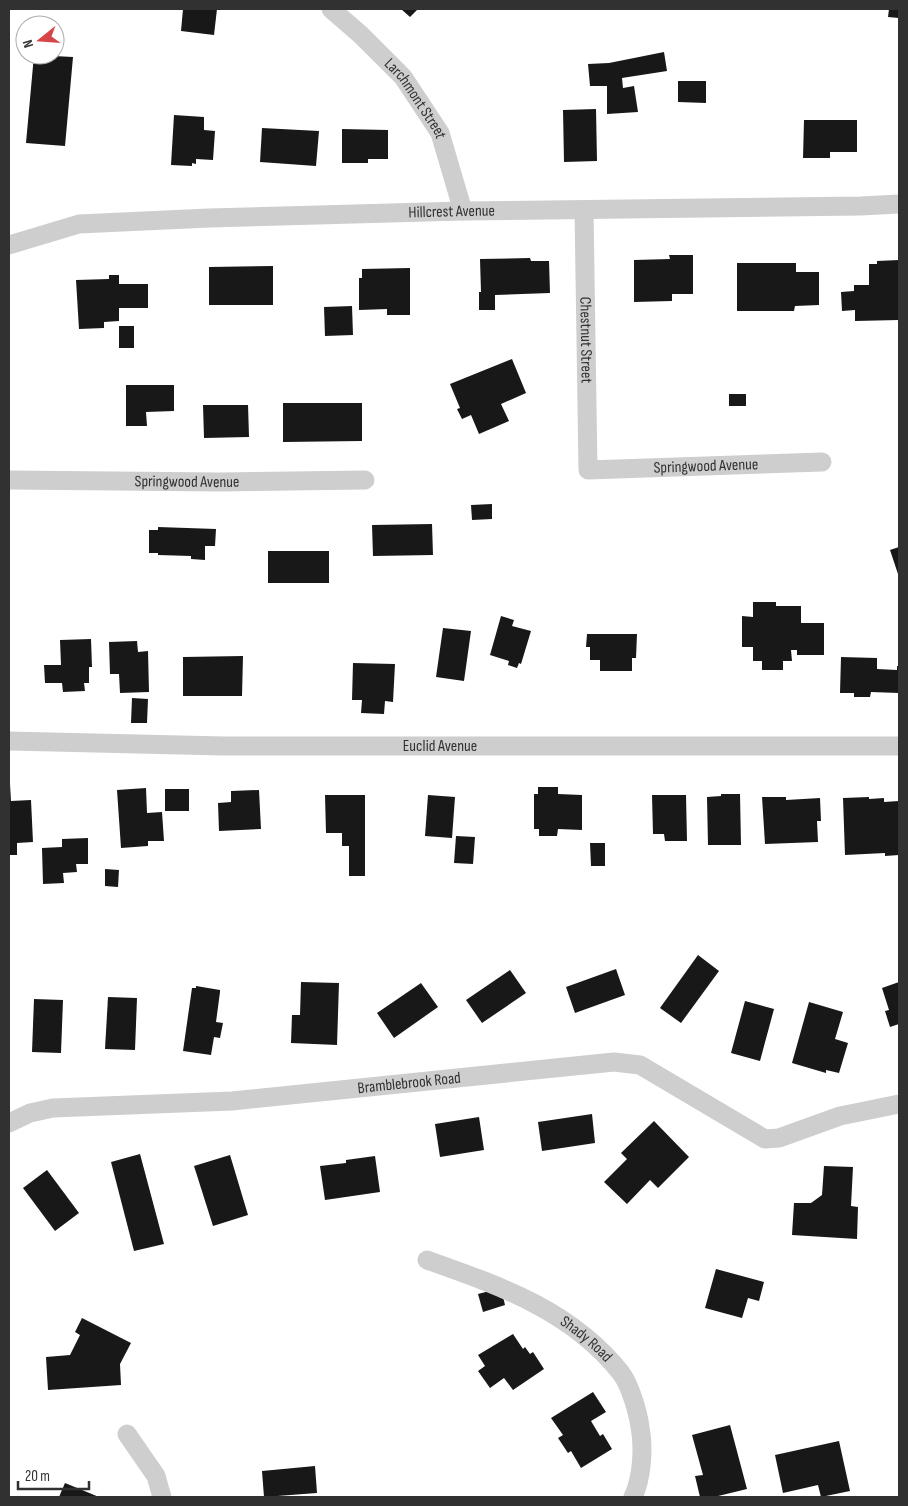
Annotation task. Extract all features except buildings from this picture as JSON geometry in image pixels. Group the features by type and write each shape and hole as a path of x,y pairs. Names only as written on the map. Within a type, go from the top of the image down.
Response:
{"street":[{"name":"Larchmont Street","path":"332,9 403,77 440,133 463,211"},
{"name":"Hillcrest Avenue","path":"9,245 79,224 209,218 463,211 899,204"},
{"name":"Chestnut Street","path":"584,210 588,470"},
{"name":"Springwood Avenue","path":"588,470 822,462"},
{"name":"Springwood Avenue","path":"9,480 210,482 364,480"},
{"name":"Euclid Avenue","path":"9,740 224,746 899,746"},
{"name":"Bramblebrook Road","path":"9,1123 30,1113 53,1108 232,1101 614,1062 640,1065 765,1139 778,1138 840,1116 899,1104"},
{"name":"Shady Road","path":"427,1260 495,1284 537,1304 582,1333 622,1374 638,1411 643,1441 637,1488 632,1497"},
{"path":"126,1434 156,1476 162,1497"}]}
